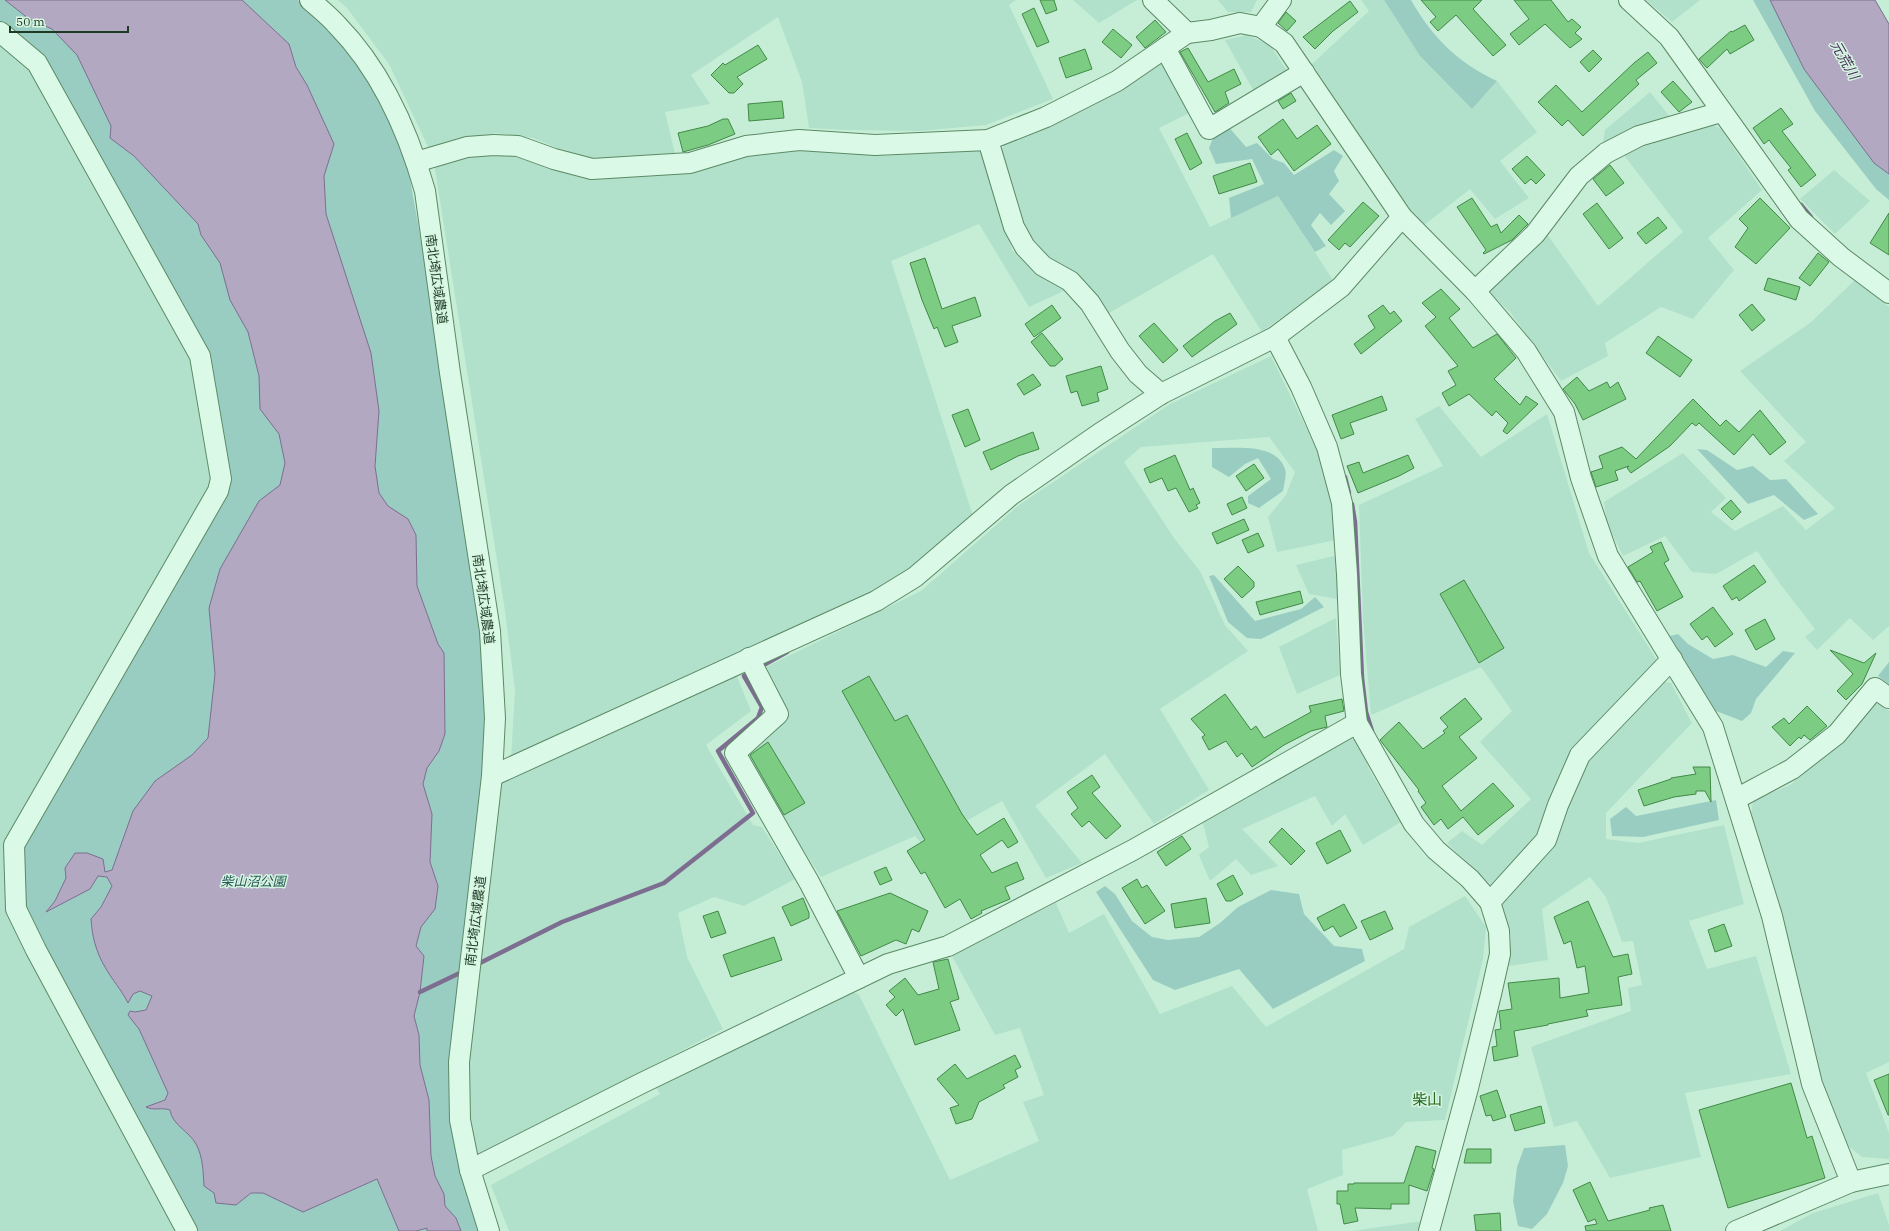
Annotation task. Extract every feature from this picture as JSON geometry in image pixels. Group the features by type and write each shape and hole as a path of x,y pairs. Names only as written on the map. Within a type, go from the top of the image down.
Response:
{"street":[{"name":"南北埼広域農道","path":"310,0 338,26 364,57 394,106 416,162 425,191 450,373 490,631 495,718 492,776 459,1062 460,1120 470,1170 489,1231"},
{"path":"1153,0 1187,33"},
{"path":"1261,27 1281,0"},
{"path":"1629,0 1669,38 1799,219 1841,257 1889,293"},
{"path":"416,162 467,147 494,145 518,146 554,159 592,169 690,163 746,146 799,140 875,145 988,140 1046,117 1117,81 1187,33 1211,30 1240,23 1261,27 1284,43 1402,217 1475,291 1526,351 1564,412 1581,478 1608,556 1713,727 1772,916 1812,1084 1851,1182"},
{"path":"0,32 37,63 200,356 221,479 214,498 14,845 16,909 36,950 186,1231"},
{"path":"1165,48 1209,129 1304,72"},
{"path":"1475,291 1535,234 1580,176 1606,153 1639,136 1721,112"},
{"path":"988,140 1014,227 1025,247 1043,266 1070,281 1090,304 1120,351 1138,374 1161,394"},
{"path":"492,776 876,601 915,577 1011,495 1161,394 1229,362 1275,337 1341,288 1402,217"},
{"path":"1275,337 1301,387 1327,448 1342,503 1352,674 1357,722 1414,824 1436,850 1470,879 1490,902 1499,931 1500,954 1468,1088 1429,1231"},
{"path":"749,658 778,714 735,753 809,882 859,978"},
{"path":"1490,902 1546,840 1558,805 1580,755 1672,659"},
{"path":"1736,799 1792,769 1838,734 1875,688 1889,698"},
{"path":"470,1170 642,1083 888,964 948,946 1133,850 1357,722"},
{"path":"1736,1231 1851,1182 1889,1174"}],"green space":[{"name":"柴山沼公園","path":"0,0 298,0 333,34 360,66 380,99 407,162 428,280 481,625 488,716 454,1035 480,1231 193,1231 24,919 20,848 228,482 206,362 122,206 0,25"},
{"path":"338,0 1016,0 1009,5 1053,99 986,125 919,131 809,128 802,82 778,17 691,75 710,104 665,112 675,154 583,159 533,138 495,133 429,149 389,64 347,8"},
{"path":"1073,0 1137,0 1099,23"},
{"path":"1218,0 1257,0 1251,12 1228,12"},
{"path":"1361,0 1384,0 1420,56 1472,109 1497,81 1537,132 1500,161 1529,198 1495,219 1470,189 1423,226 1395,189 1312,64 1369,11"},
{"path":"1384,0 1411,0 1428,26 1447,48 1470,66 1497,81 1472,109 1420,56"},
{"path":"1646,0 1700,0 1672,22"},
{"path":"1753,0 1770,0 1804,69 1874,163 1889,174 1889,200 1876,189 1815,111"},
{"path":"1247,35 1270,45 1289,74 1256,95 1225,40"},
{"path":"0,39 23,58 195,359 214,473 202,503 4,848 11,923 179,1231 0,1231"},
{"path":"1164,61 1191,112 1159,128 1210,227 1278,196 1333,280 1262,332 1213,254 1109,313 1079,274 1059,264 1032,244 1026,229 1002,150 1005,142 1096,104"},
{"path":"1650,92 1671,118 1641,124 1603,143 1605,130"},
{"path":"1714,125 1721,129 1762,190 1708,238 1734,270 1693,319 1661,307 1605,343 1608,356 1561,381 1510,312 1487,291 1547,234 1598,306 1683,232 1623,154 1662,138"},
{"path":"1228,126 1246,147 1257,143 1273,159 1284,163 1294,175 1334,150 1343,156 1334,171 1339,181 1329,194 1345,211 1331,225 1320,213 1311,225 1326,246 1315,252 1278,196 1231,218 1229,198 1264,184 1252,159 1216,164 1209,148 1214,136"},
{"path":"980,148 985,153 1012,250 1029,265 1066,290 1029,307 979,224 891,261 973,516 905,575 779,637 511,759 515,690 504,604 434,163 487,153 519,155 582,178 691,172 764,151 795,149 885,156"},
{"path":"1834,170 1870,201 1835,234 1800,199"},
{"path":"1855,280 1889,307 1889,626 1873,640 1850,618 1817,650 1805,637 1815,629 1757,551 1716,574 1692,572 1665,536 1623,556 1607,524 1604,502 1683,453 1726,498 1711,512 1735,531 1783,506 1806,530 1835,508 1784,461 1806,442 1740,371 1810,323"},
{"path":"1271,356 1317,450 1333,511 1336,540 1277,552 1268,517 1286,495 1295,472 1269,437 1141,447 1124,462 1174,538 1200,571 1225,625 1248,651 1160,709 1209,790 1154,824 1105,754 1035,806 1082,863 1046,878 1002,801 923,845 915,836 821,877 744,759 748,749 787,719 764,668 921,591 1019,505 1170,404"},
{"path":"1439,406 1481,457 1547,414 1589,553 1658,662 1569,755 1537,835 1492,886 1447,843 1462,831 1482,845 1531,799 1480,742 1512,711 1481,667 1371,715 1363,619 1359,505 1443,466 1415,419"},
{"path":"1212,448 1253,449 1273,454 1280,460 1286,471 1283,491 1259,508 1248,503 1248,496 1271,479 1258,458 1245,464 1229,477 1212,467"},
{"path":"1697,449 1707,450 1737,470 1753,466 1770,480 1786,479 1818,514 1804,520 1774,495 1748,504"},
{"path":"1338,555 1337,599 1309,594 1296,565"},
{"path":"1214,575 1255,621 1301,609 1315,597 1324,607 1261,639 1247,638 1228,622 1209,576"},
{"path":"1336,618 1340,675 1297,694 1279,647"},
{"path":"1678,634 1688,644 1713,659 1733,655 1766,667 1783,651 1795,653 1756,699 1751,713 1742,721 1716,711 1670,636"},
{"path":"1889,662 1889,684 1878,676"},
{"path":"736,674 751,711 706,745 753,825 762,827 795,879 744,906 714,897 678,913 687,957 723,1029 481,1155 473,1149 468,1064 493,862 500,780"},
{"path":"1664,682 1671,683 1692,723 1606,813 1606,839 1638,843 1724,825 1744,904 1689,921 1707,969 1756,956 1791,1074 1685,1093 1701,1157 1610,1178 1577,1121 1554,1127 1531,1047 1631,1011 1628,988 1642,985 1633,941 1622,942 1606,897 1590,877 1542,909 1548,960 1509,966 1511,936 1501,905 1583,765"},
{"path":"1879,703 1889,711 1889,1062 1866,1073 1889,1133 1889,1159 1862,1157 1846,1144 1807,1044 1751,815 1753,801 1790,785 1845,740 1869,705"},
{"path":"1350,737 1357,742 1371,773 1401,822 1363,845 1345,814 1332,826 1315,796 1242,829 1278,866 1251,875 1236,859 1210,881 1199,855 1209,847 1203,823"},
{"path":"1716,800 1719,820 1643,837 1612,836 1610,819 1626,807 1636,816"},
{"path":"1105,886 1115,894 1132,921 1152,937 1168,940 1199,937 1220,923 1238,907 1271,890 1299,894 1304,914 1334,946 1362,949 1365,961 1273,1009 1239,969 1175,990 1153,980 1096,892"},
{"path":"1465,896 1486,927 1483,959 1445,1120 1406,1122 1393,1136 1342,1150 1343,1175 1307,1189 1318,1231 509,1231 491,1185 660,1094 655,1086 852,991 859,995 950,1180 1039,1141 1023,1102 1044,1095 1020,1028 995,1035 951,954 1056,903 1069,933 1104,914 1160,1014 1232,986 1266,1027 1404,949 1409,927"},
{"path":"1565,1145 1568,1166 1563,1183 1547,1214 1532,1229 1518,1226 1513,1201 1517,1167 1524,1148"},
{"path":"1878,1193 1889,1225 1889,1231 1780,1231 1813,1213"},
{"path":"1423,1221 1420,1231 1351,1231"}],"water":[{"name":"柴山沼公園","path":"5,0 242,0 289,44 296,67 307,85 334,144 324,176 326,214 371,353 379,411 375,466 379,493 388,506 408,519 416,535 417,586 438,644 444,653 445,734 439,751 427,768 423,784 432,814 430,862 438,886 435,909 421,927 416,946 424,956 420,992 414,1016 419,1035 420,1065 429,1100 431,1156 435,1176 444,1194 445,1206 456,1218 461,1231 427,1231 427,1228 416,1231 399,1231 377,1179 303,1212 263,1193 251,1193 236,1205 216,1203 214,1193 204,1186 201,1159 193,1139 177,1124 171,1115 170,1110 152,1109 146,1107 165,1100 168,1093 139,1029 128,1015 130,1011 135,1012 146,1010 152,996 140,991 133,994 128,1003 108,972 97,950 93,938 91,919 101,907 112,886 107,877 98,876 90,889 46,912 55,901 66,878 65,868 75,853 87,853 103,859 105,872 112,870 133,811 155,781 192,755 208,738 215,674 209,608 220,569 259,501 280,485 285,463 279,434 260,409 259,376 248,332 230,300 220,263 201,235 198,224 134,156 110,138 111,126 77,55 52,29 29,19"},
{"name":"元荒川","path":"1770,0 1875,0 1889,24 1889,174 1874,163 1804,69"}],"building":[{"path":"1040,0 1054,0 1057,10 1046,14"},
{"path":"1421,0 1482,0 1473,9 1506,45 1493,56 1456,15 1438,31 1430,22 1436,17"},
{"path":"1514,0 1551,0 1568,22 1572,19 1581,27 1575,33 1582,39 1570,48 1545,24 1519,45 1510,34 1529,19"},
{"path":"1350,1 1358,12 1333,31 1315,49 1303,37"},
{"path":"1034,8 1049,42 1037,47 1022,14"},
{"path":"1286,12 1296,21 1287,31 1278,23"},
{"path":"1155,20 1166,32 1145,48 1136,37"},
{"path":"1745,25 1754,40 1730,54 1727,49 1707,68 1699,59 1731,31 1732,32"},
{"path":"1113,29 1132,45 1121,58 1102,42"},
{"path":"758,45 767,59 737,77 743,84 734,93 729,93 711,75 723,63 725,65"},
{"path":"1188,48 1208,82 1234,69 1241,84 1225,92 1229,103 1215,112 1180,52"},
{"path":"1085,49 1092,69 1066,78 1059,58"},
{"path":"1593,50 1602,59 1589,72 1580,62"},
{"path":"1648,52 1657,63 1636,80 1639,84 1583,136 1568,120 1562,126 1538,102 1556,85 1582,112 1634,63"},
{"path":"1673,81 1692,102 1679,112 1661,92"},
{"path":"1291,93 1296,101 1283,109 1278,101"},
{"path":"782,101 784,118 749,121 748,104"},
{"path":"1781,108 1793,124 1782,131 1816,175 1801,187 1788,170 1791,168 1769,140 1764,144 1753,128"},
{"path":"723,119 728,119 735,134 708,145 683,152 678,133 708,126"},
{"path":"1283,119 1297,139 1317,125 1331,144 1294,171 1278,149 1271,155 1258,137"},
{"path":"1187,133 1202,163 1190,170 1175,139"},
{"path":"1527,156 1545,175 1536,184 1531,179 1525,184 1512,169"},
{"path":"1250,163 1257,182 1219,194 1213,176"},
{"path":"1610,165 1624,183 1606,196 1593,179"},
{"path":"1472,198 1491,227 1497,224 1501,233 1519,215 1528,224 1512,240 1484,254 1483,253 1486,250 1457,207"},
{"path":"1760,198 1790,228 1756,264 1735,247 1748,228 1739,219"},
{"path":"1363,202 1379,216 1350,247 1345,243 1339,250 1328,240"},
{"path":"1597,203 1623,238 1609,249 1583,214"},
{"path":"1889,213 1889,255 1870,243"},
{"path":"1658,217 1667,228 1646,244 1637,233"},
{"path":"1818,253 1829,262 1810,286 1799,278"},
{"path":"925,258 942,309 975,297 981,316 952,326 958,342 945,347 937,327 934,329 922,300 910,263"},
{"path":"1768,278 1800,287 1796,300 1764,290"},
{"path":"1441,289 1460,309 1449,318 1473,348 1497,334 1516,358 1494,379 1520,405 1526,396 1538,404 1507,434 1503,431 1508,423 1496,411 1492,416 1469,394 1449,406 1442,393 1456,385 1448,371 1458,366 1425,326 1436,317 1422,303"},
{"path":"1752,304 1765,320 1752,331 1739,315"},
{"path":"1052,305 1061,318 1034,337 1025,324"},
{"path":"1383,305 1390,314 1394,311 1402,321 1361,354 1354,344 1375,328 1368,316"},
{"path":"1230,313 1237,324 1192,357 1183,346 1215,321"},
{"path":"1154,323 1178,350 1163,363 1139,336"},
{"path":"1042,333 1063,359 1055,366 1050,366 1031,342"},
{"path":"1658,336 1692,360 1680,377 1646,353"},
{"path":"1101,366 1108,389 1097,393 1099,401 1082,406 1077,391 1071,393 1066,376"},
{"path":"1033,374 1041,385 1024,395 1017,384"},
{"path":"1577,377 1589,391 1607,382 1610,388 1618,382 1626,399 1583,420 1575,404 1563,389"},
{"path":"1382,396 1387,410 1350,423 1354,434 1341,439 1332,415"},
{"path":"1693,399 1720,426 1726,420 1739,432 1760,410 1786,442 1770,455 1753,434 1734,455 1699,423 1696,426 1692,423 1670,446 1631,473 1627,468 1629,466 1615,471 1618,480 1596,487 1591,472 1603,468 1599,456 1622,447 1636,459"},
{"path":"968,409 980,440 965,447 952,415"},
{"path":"1033,432 1039,449 1018,456 991,470 983,452"},
{"path":"1175,455 1190,490 1193,488 1200,503 1196,505 1198,508 1189,512 1176,488 1168,491 1162,478 1150,483 1144,469"},
{"path":"1408,455 1414,468 1358,493 1347,466 1359,462 1363,473"},
{"path":"1254,464 1264,478 1246,491 1236,476"},
{"path":"1242,497 1247,508 1232,515 1227,504"},
{"path":"1731,500 1741,512 1732,520 1721,509"},
{"path":"1244,519 1249,530 1217,544 1212,533"},
{"path":"1258,533 1264,546 1248,553 1242,540"},
{"path":"1661,542 1669,560 1664,563 1683,597 1657,611 1640,581 1637,582 1628,567 1653,552 1650,547"},
{"path":"1754,565 1766,582 1739,601 1737,597 1732,600 1723,586"},
{"path":"1238,566 1254,582 1254,587 1242,598 1224,579"},
{"path":"1464,580 1504,648 1479,663 1440,594"},
{"path":"1300,591 1303,603 1260,615 1256,602"},
{"path":"1713,607 1733,634 1715,647 1707,636 1702,640 1690,624"},
{"path":"1765,619 1775,639 1756,650 1745,630"},
{"path":"1830,650 1864,663 1876,653 1862,684 1846,700 1837,691 1853,674"},
{"path":"869,676 895,721 907,715 962,814 977,835 1004,818 1018,842 1008,848 1002,840 980,855 992,873 1017,862 1024,879 1005,887 1010,899 981,911 982,913 971,919 960,899 945,908 925,872 921,874 907,851 925,840 842,691"},
{"path":"1225,694 1251,730 1256,726 1264,738 1311,712 1309,706 1342,699 1344,711 1325,716 1327,727 1311,731 1284,745 1252,767 1242,753 1237,757 1226,741 1209,750 1202,737 1205,735 1191,719"},
{"path":"1465,698 1482,719 1459,737 1477,758 1442,786 1461,811 1493,783 1514,806 1478,835 1463,817 1448,829 1441,819 1434,825 1421,807 1426,803 1418,791 1419,790 1380,740 1399,722 1423,749 1445,733 1443,731 1448,727 1440,718"},
{"path":"1807,706 1827,726 1810,740 1804,735 1801,739 1799,737 1790,746 1772,727 1784,718 1789,724"},
{"path":"768,742 805,803 784,815 750,755"},
{"path":"1693,767 1710,767 1711,802 1705,791 1696,791 1696,794 1674,797 1644,806 1638,790 1671,778 1696,774"},
{"path":"1092,775 1100,787 1092,793 1121,826 1106,839 1089,821 1082,827 1071,814 1078,808 1067,792"},
{"path":"1282,828 1305,851 1291,865 1269,842"},
{"path":"1340,830 1351,851 1327,864 1316,843"},
{"path":"1182,836 1191,849 1166,866 1157,852"},
{"path":"886,867 892,880 880,885 874,872"},
{"path":"1233,875 1243,894 1231,901 1226,901 1217,884"},
{"path":"1137,879 1142,888 1147,885 1165,911 1145,924 1122,888"},
{"path":"890,893 928,911 919,932 912,929 906,944 896,940 861,956 837,911"},
{"path":"803,898 809,913 809,918 791,926 782,907"},
{"path":"1206,898 1210,923 1175,928 1171,904"},
{"path":"1588,901 1613,957 1628,954 1632,974 1618,977 1622,1005 1586,1010 1588,1016 1514,1031 1518,1056 1494,1061 1492,1047 1497,1046 1495,1030 1501,1029 1499,1011 1512,1009 1508,983 1559,978 1560,998 1589,993 1585,966 1577,968 1571,941 1564,944 1554,917"},
{"path":"1344,904 1357,928 1340,937 1333,926 1324,931 1317,918"},
{"path":"718,911 726,933 711,938 703,916"},
{"path":"1385,911 1393,929 1370,940 1361,921"},
{"path":"1724,924 1732,946 1715,952 1708,930"},
{"path":"774,937 782,960 731,977 723,955"},
{"path":"948,959 959,999 950,1002 960,1030 915,1045 903,1009 896,1016 886,1005 895,997 889,991 905,978 918,995 939,989 933,962"},
{"path":"1015,1055 1021,1067 1015,1070 1018,1077 1003,1085 1005,1088 979,1102 972,1119 956,1124 950,1108 959,1105 937,1079 955,1064 967,1079"},
{"path":"1889,1074 1889,1115 1888,1115 1874,1080"},
{"path":"1791,1083 1807,1138 1812,1136 1825,1178 1728,1208 1699,1110"},
{"path":"1497,1090 1506,1117 1493,1121 1491,1115 1486,1116 1480,1096"},
{"path":"1541,1106 1545,1123 1515,1131 1510,1115"},
{"path":"1416,1146 1436,1151 1432,1168 1434,1169 1427,1191 1409,1185 1409,1204 1391,1204 1391,1209 1355,1208 1358,1221 1344,1224 1340,1204 1337,1204 1337,1191 1348,1191 1348,1184 1354,1183 1404,1183"},
{"path":"1467,1149 1491,1149 1491,1163 1464,1163"},
{"path":"1590,1182 1608,1221 1663,1205 1671,1231 1586,1231 1585,1226 1597,1224 1595,1219 1588,1222 1573,1190"},
{"path":"1500,1213 1501,1231 1476,1231 1474,1215"}],"waterway":[{"path":"1801,205 1811,217"},
{"path":"1345,477 1349,493"},
{"path":"1352,504 1355,522 1362,678 1366,712 1372,731"},
{"path":"760,667 787,652"},
{"path":"476,965 562,922 664,883 753,813 718,751 758,718 762,707 744,676 752,672"},
{"path":"420,992 464,971"}],"district":[{"name":"柴山","path":"1427,1100"}]}
